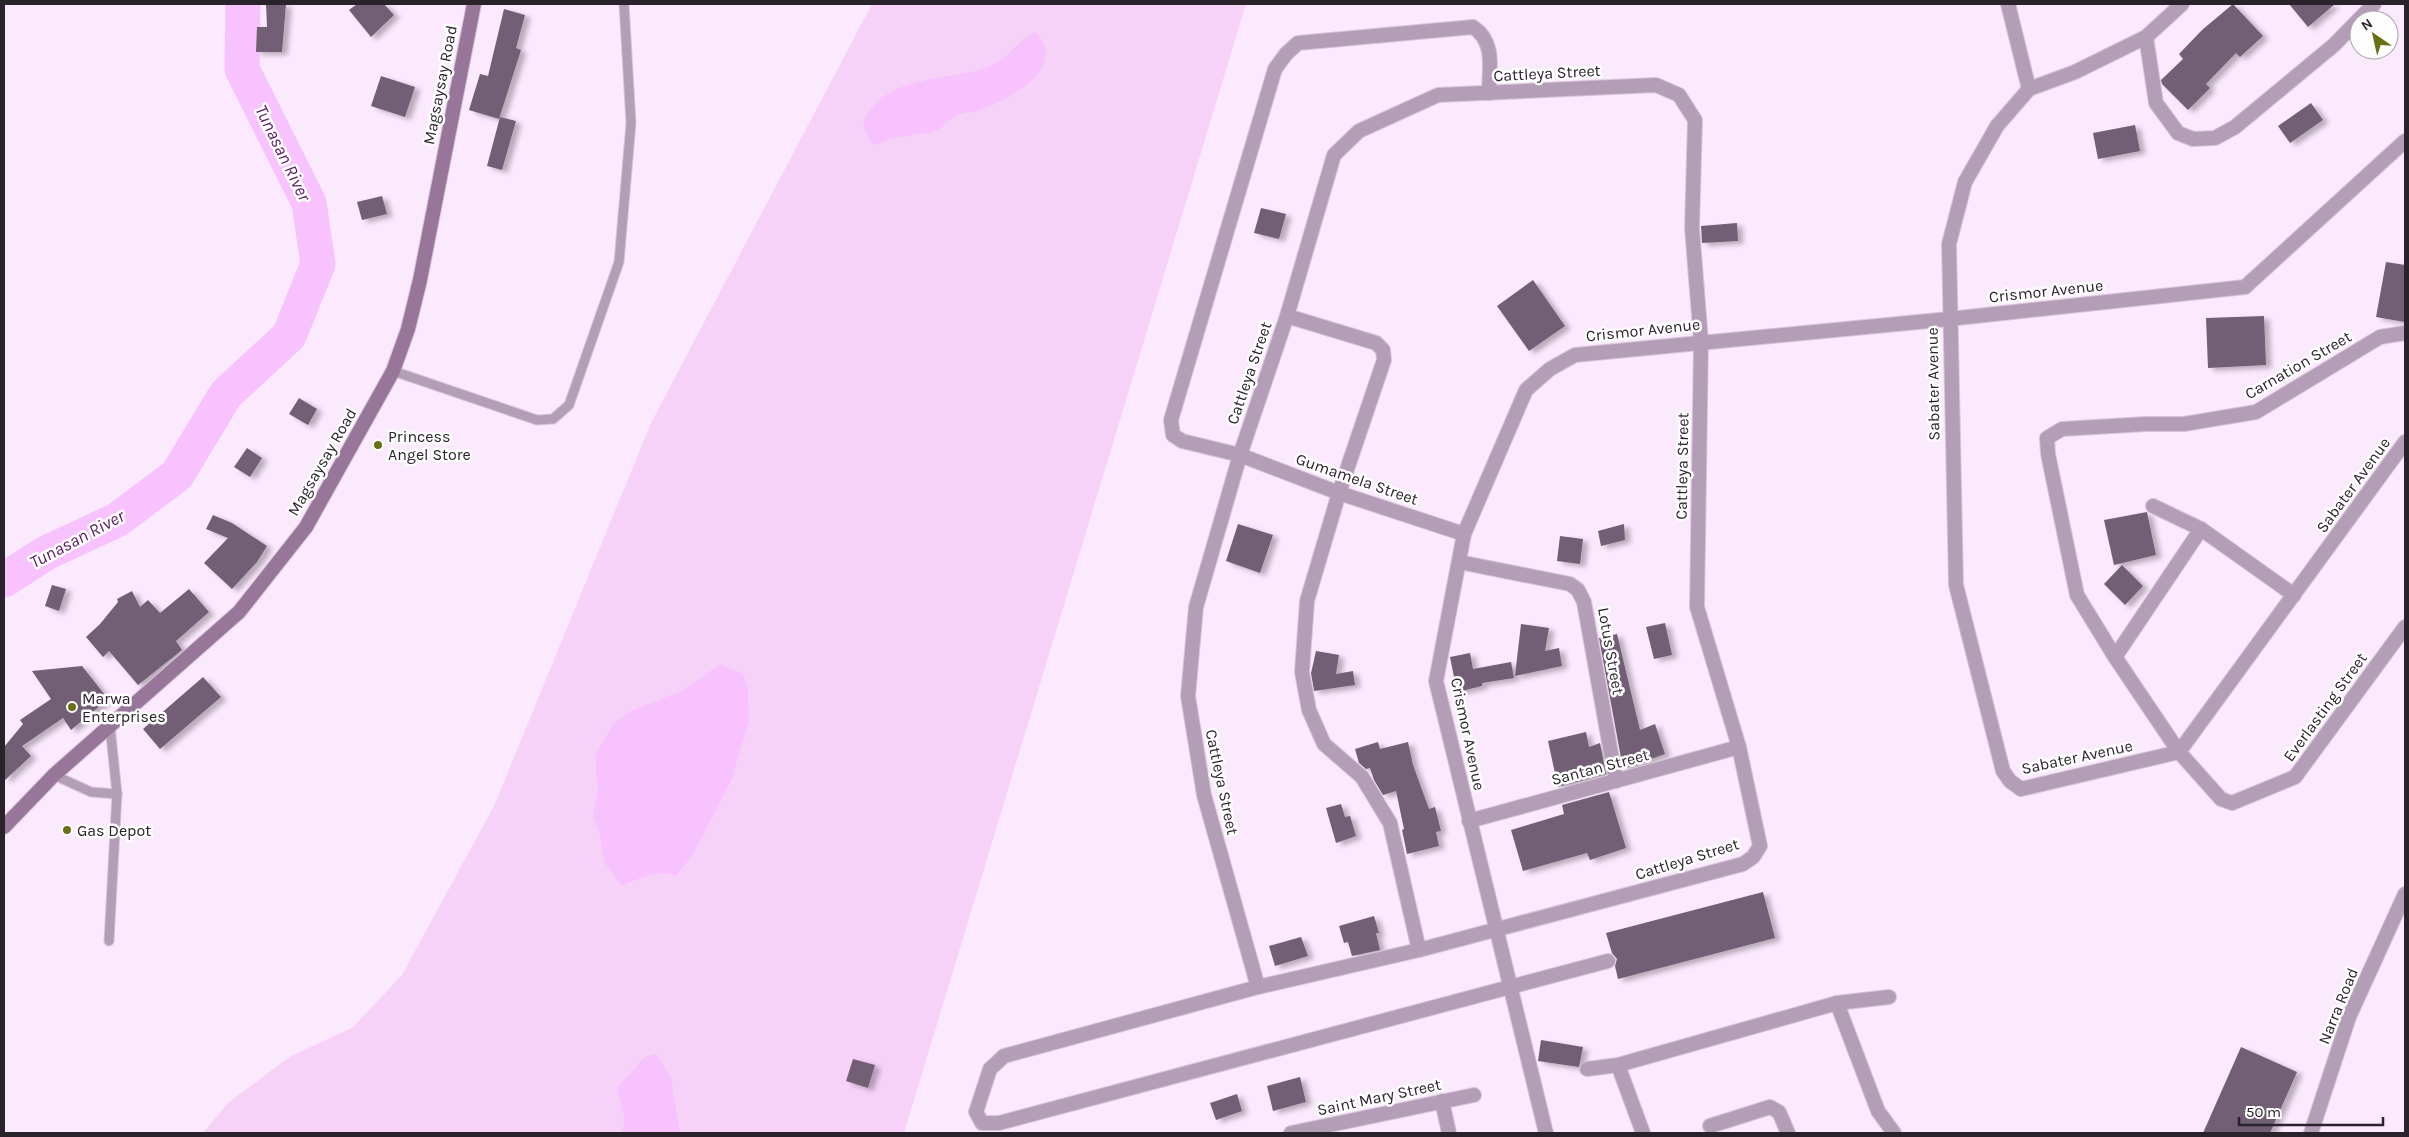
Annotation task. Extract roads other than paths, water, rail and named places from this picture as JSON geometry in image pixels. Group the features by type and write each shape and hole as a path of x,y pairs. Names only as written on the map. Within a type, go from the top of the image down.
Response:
{"main road":[{"name":"Magsaysay Road","path":"4,827 54,774 239,612 306,527 393,371 408,329 420,280 474,4"}],"street":[{"path":"2008,4 2029,90"},
{"path":"1949,319 1949,244 1965,182 1997,126 2029,90 2075,72 2146,37 2182,4"},
{"path":"2146,37 2156,103 2178,132 2193,140 2215,138 2234,127 2334,45 2374,4"},
{"name":"Gumamela Street","path":"1464,534 1339,494 1240,455 1182,441 1174,434 1171,420 1275,69 1286,54 1298,43 1473,26 1483,33 1489,45 1489,93"},
{"name":"Cattleya Street","path":"1656,85 1679,95 1695,120 1692,228 1701,341 1697,607 1739,747 1760,846 1753,857 1743,864 1498,930 1258,987 1204,795 1188,696 1196,607 1240,455 1287,316 1334,155 1359,132 1438,96 1656,85"},
{"name":"Crismor Avenue","path":"1546,1133 1436,681 1464,534 1526,390 1550,369 1575,354 1949,319 2245,287 2405,141"},
{"path":"1287,316 1376,343 1383,350 1384,360 1339,494 1307,601 1302,672 1309,710 1324,744 1362,777 1390,823 1419,950"},
{"name":"Sabater Avenue","path":"1949,319 1956,585 2003,771 2010,781 2021,789 2179,752 2405,442"},
{"name":"Carnation Street","path":"2115,657 2077,595 2048,454 2048,438 2062,430 2146,424 2184,424 2256,412 2380,337 2405,333"},
{"path":"2153,506 2201,529 2294,595"},
{"path":"2179,752 2115,657 2201,529"},
{"name":"Lotus Street","path":"1459,562 1570,584 1578,590 1584,602 1616,781"},
{"name":"Everlasting Street","path":"2179,752 2221,799 2232,803 2295,777 2405,627"},
{"name":"Santan Street","path":"1469,821 1739,747"},
{"name":"Narra Road","path":"2311,1133 2349,1017 2405,894"},
{"path":"1258,987 1004,1056 990,1069 976,1112 982,1123 998,1124 1608,961"},
{"path":"1587,1069 1618,1065 1837,1004 1890,997"},
{"path":"1837,1004 1878,1111 1894,1133"},
{"path":"1618,1065 1642,1133"},
{"name":"Saint Mary Street","path":"1291,1133 1474,1095"},
{"path":"1442,1101 1449,1133"},
{"path":"1710,1126 1770,1107 1779,1112 1788,1133"}],"lane":[{"path":"393,371 537,420 553,419 569,405 619,262 631,123 624,4"},
{"path":"109,941 117,794 110,726"},
{"path":"54,774 91,792 117,794"}],"waterway":[{"name":"Tunasan River","path":"4,580 46,553 117,520 177,475 226,394 289,336 318,264 309,203 242,69 243,4"}],"place":[{"name":"Princess Angel Store","path":"378,445"},
{"name":"Marwa Enterprises","path":"72,707"},
{"name":"Gas Depot","path":"67,830"}]}
